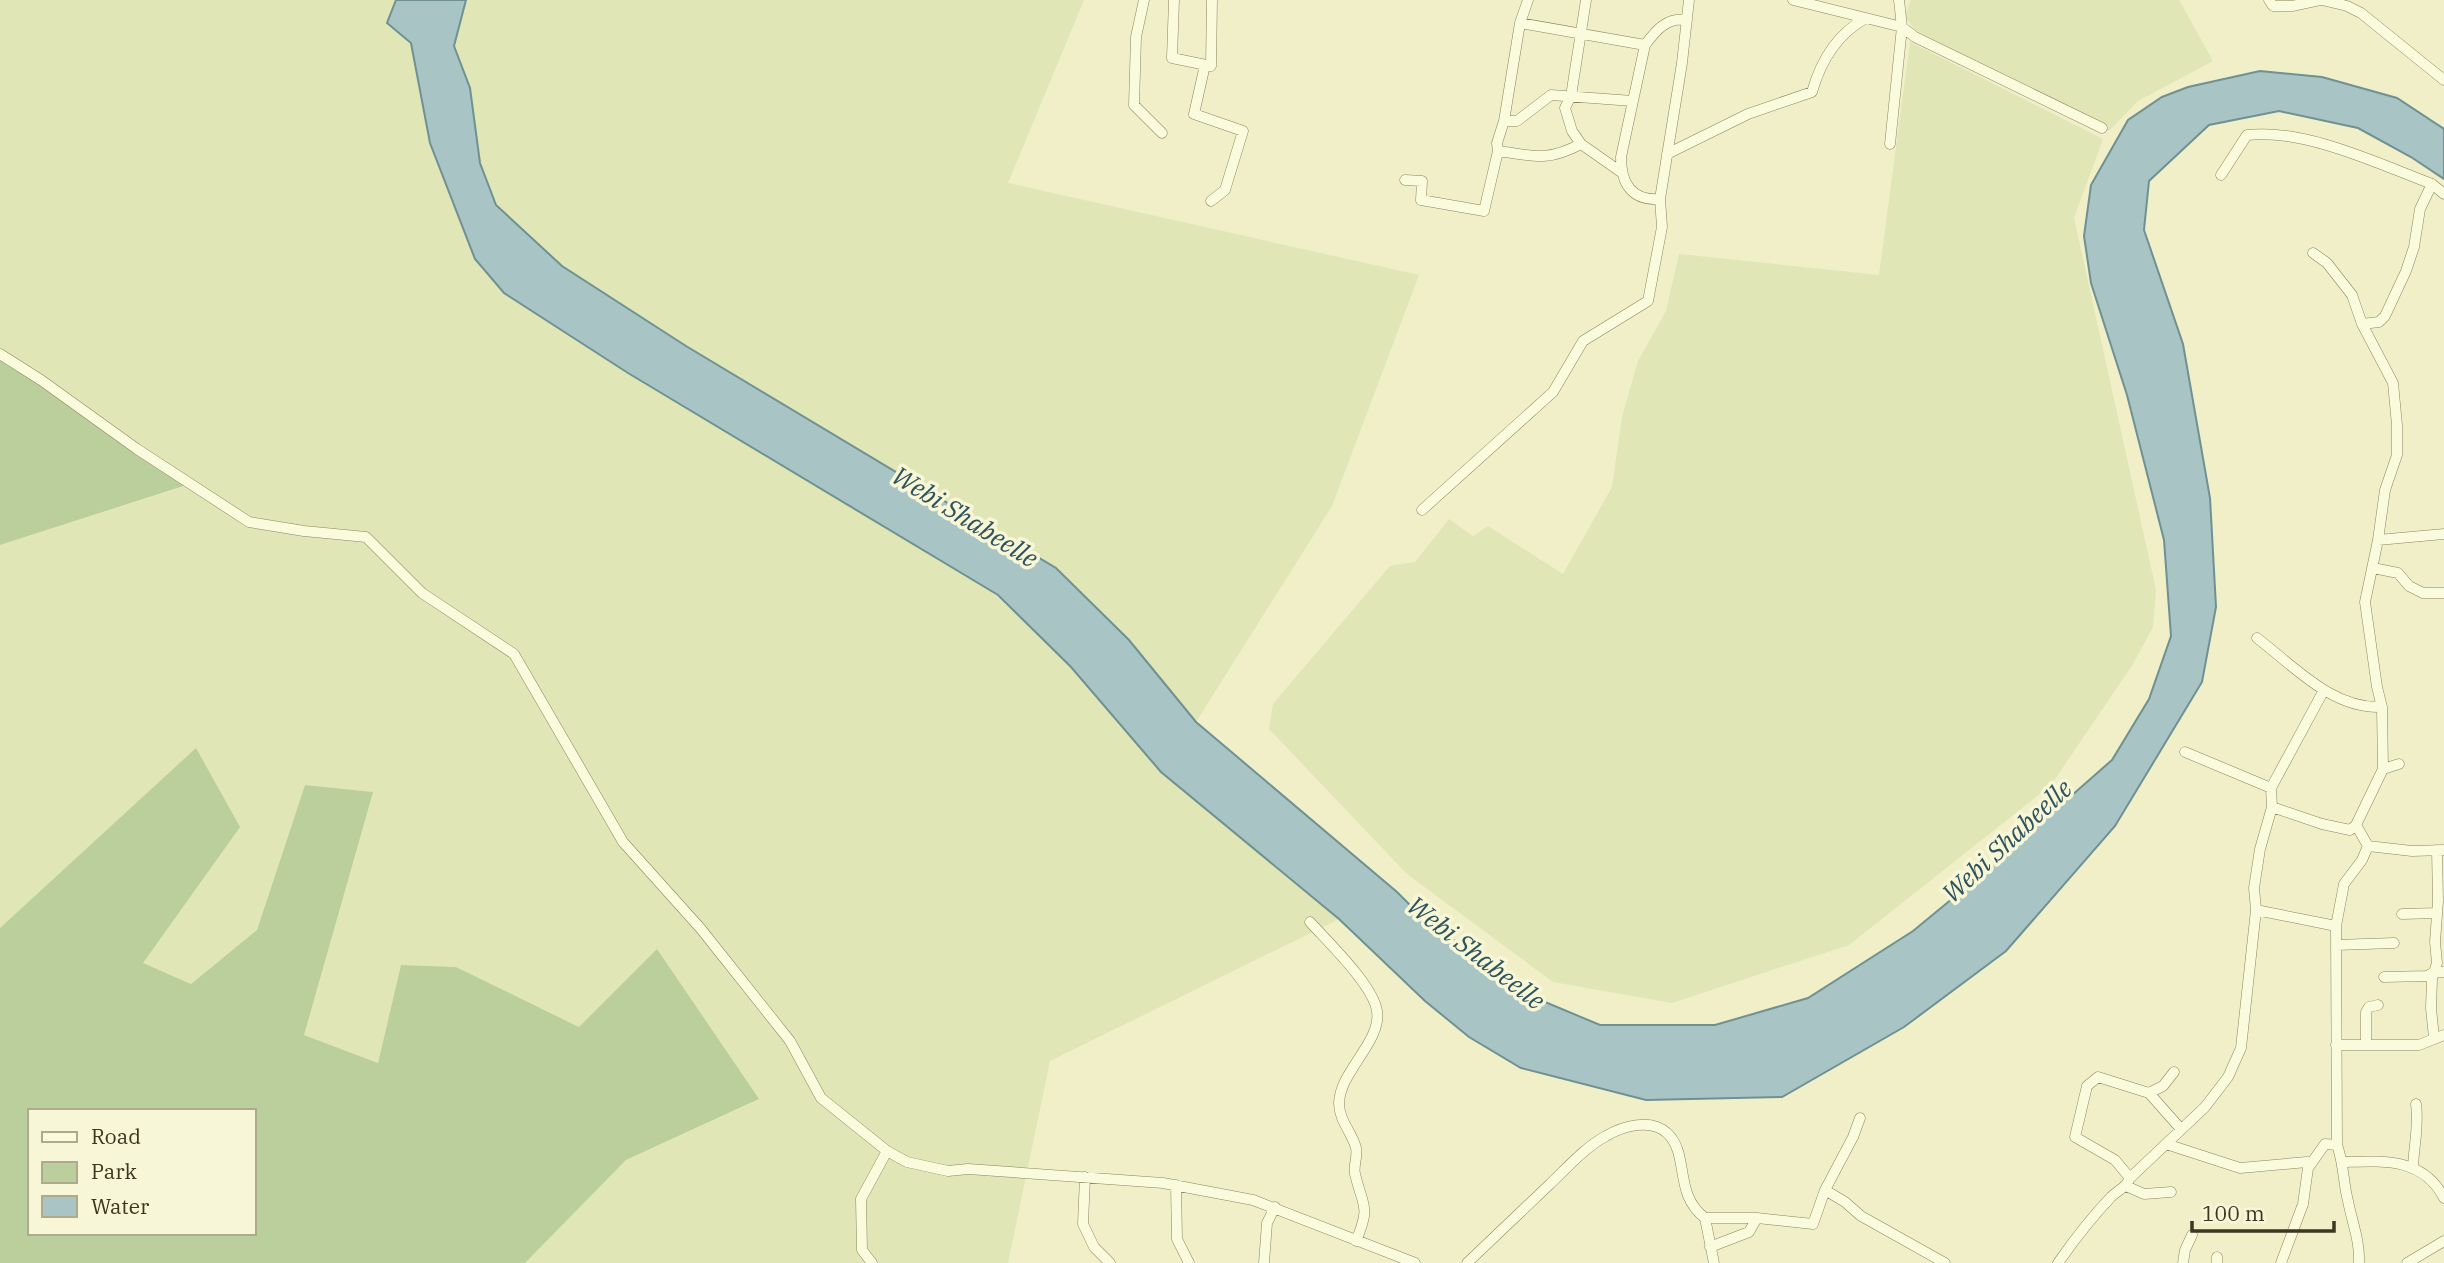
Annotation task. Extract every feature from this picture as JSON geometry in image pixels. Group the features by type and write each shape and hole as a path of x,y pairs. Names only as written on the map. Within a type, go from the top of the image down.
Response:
{"street":[{"path":"1144,0 1136,37 1133,105 1162,133"},
{"path":"1174,0 1172,58 1211,66 1212,0"},
{"path":"1405,180 1422,181 1421,200 1484,211 1504,121 1520,23 1528,0"},
{"path":"1586,0 1571,96 1565,108 1572,131 1581,144 1621,172"},
{"path":"1422,510 1553,392 1583,341 1648,301 1662,227 1660,199 1689,0"},
{"path":"1793,0 1902,27 1915,37 2102,128"},
{"path":"1890,144 1902,27 1899,0"},
{"path":"2269,0 2273,6 2292,6 2321,0 2347,6 2361,13 2444,80"},
{"path":"1667,155 1748,114 1812,92 1819,66 1849,28 1866,18"},
{"path":"1660,199 1645,200 1630,190 1621,172 1621,157 1645,45 1661,26 1687,20"},
{"path":"1520,23 1645,45"},
{"path":"1205,65 1194,114 1243,131 1225,190 1211,201"},
{"path":"1504,121 1517,121 1551,95 1633,101"},
{"path":"2221,175 2247,135 2268,132 2339,148 2432,184 2444,194"},
{"path":"1498,151 1542,157 1561,155 1581,144"},
{"path":"2362,324 2379,322 2396,294 2414,247 2420,209 2432,184"},
{"path":"2272,807 2286,814 2350,830 2356,825 2383,769 2382,707 2365,602 2385,490 2397,454 2393,383 2362,324 2352,295 2327,263 2314,253"},
{"path":"0,354 147,456 249,522 366,537 422,593 514,654 623,842 701,929 790,1041 821,1098 887,1151 907,1162 948,1171 968,1169 1176,1185 1253,1200 1415,1263"},
{"path":"2378,540 2444,534"},
{"path":"2373,568 2399,573 2409,586 2423,593 2444,593"},
{"path":"2257,638 2338,699 2365,708 2382,707"},
{"path":"2058,1263 2076,1237 2113,1195 2204,1107 2228,1077 2242,1048 2256,910 2254,888 2260,849 2272,807 2271,788 2324,690"},
{"path":"2185,752 2271,788"},
{"path":"2383,769 2399,764"},
{"path":"2356,825 2368,846"},
{"path":"2336,1045 2419,1045 2439,1036 2431,1008 2439,972 2435,942 2440,850 2412,851 2368,846"},
{"path":"2358,1263 2357,1236 2347,1199 2343,1162 2337,1145 2336,926 2344,884 2362,860 2368,846"},
{"path":"2256,910 2336,926"},
{"path":"2402,914 2437,914"},
{"path":"1310,922 1368,988 1377,1009 1377,1025 1347,1079 1339,1103 1341,1118 1357,1149 1354,1173 1366,1210 1366,1217 1356,1241"},
{"path":"2336,946 2394,943"},
{"path":"2384,976 2427,976 2439,972"},
{"path":"2365,1045 2366,1012 2369,1007 2378,1005"},
{"path":"2150,1093 2163,1086 2174,1072"},
{"path":"2171,1192 2144,1194 2128,1182 2115,1160 2074,1137 2087,1086 2098,1077 2150,1093 2180,1128"},
{"path":"2413,1167 2414,1134 2418,1122 2416,1104"},
{"path":"1467,1263 1581,1154 1606,1135 1649,1124 1665,1132 1675,1144 1686,1196 1694,1210 1705,1218 1756,1218 1813,1224 1825,1190 1860,1118"},
{"path":"2166,1144 2240,1168 2307,1161 2303,1204 2281,1263"},
{"path":"2308,1168 2325,1144 2337,1145"},
{"path":"872,1263 862,1250 861,1199 887,1151"},
{"path":"2343,1162 2403,1163 2413,1167 2440,1190 2444,1198"},
{"path":"1085,1177 1083,1224 1094,1247 1110,1263"},
{"path":"1176,1185 1177,1239 1189,1263"},
{"path":"1825,1190 1861,1216 1946,1263"},
{"path":"1264,1263 1267,1223 1275,1207"},
{"path":"1705,1218 1714,1263"},
{"path":"1710,1247 1749,1232 1756,1218"},
{"path":"2183,1263 2192,1235"},
{"path":"2407,1263 2444,1241"}],"green space":[{"path":"0,0 396,0 387,23 411,43 430,143 475,259 628,373 999,595 1071,667 1161,772 1339,919 1050,1061 1008,1263 525,1263 626,1160 758,1100 579,1027 456,967 401,965 378,1063 303,1035 372,792 305,785 257,930 191,984 142,963 239,827 196,749 0,928 0,545 189,485 0,354"},
{"path":"466,0 1084,0 1008,183 1419,275 1332,506 1196,722 1129,640 562,266 496,205 480,163 470,88 454,46"},
{"path":"1911,0 2179,0 2213,61 2138,101 2109,131 1915,30 1905,16"},
{"path":"1910,42 2103,139 2074,218 2156,590 2153,627 2133,664 2051,785 1849,945 1672,1003 1553,982 1407,874 1269,729 1273,704 1390,566 1415,562 1449,519 1473,536 1488,526 1563,574 1612,487 1622,417 1638,361 1666,311 1679,254 1879,275"},
{"path":"0,354 190,484 0,545"},
{"path":"196,748 240,827 143,963 191,984 257,930 305,785 373,792 304,1035 378,1063 401,965 456,967 579,1027 657,949 759,1099 626,1160 525,1263 0,1263 0,928"}],"water":[{"name":"Webi Shabeelle","path":"396,0 466,0 454,46 470,88 480,163 496,205 562,266 686,346 1056,568 1129,640 1196,722 1397,892 1420,915 1526,994 1600,1025 1715,1025 1808,998 1913,931 1981,875 2112,760 2149,699 2171,636 2164,540 2127,395 2091,283 2084,236 2091,185 2128,120 2162,97 2188,87 2260,71 2322,77 2397,98 2444,129 2444,179 2358,128 2279,111 2209,125 2149,181 2144,230 2183,344 2210,498 2216,607 2202,682 2115,826 2006,951 1904,1027 1782,1097 1646,1100 1521,1068 1469,1037 1425,1001 1339,919 1161,772 1071,667 998,595 628,373 504,293 475,259 430,143 411,43 387,23"}]}
